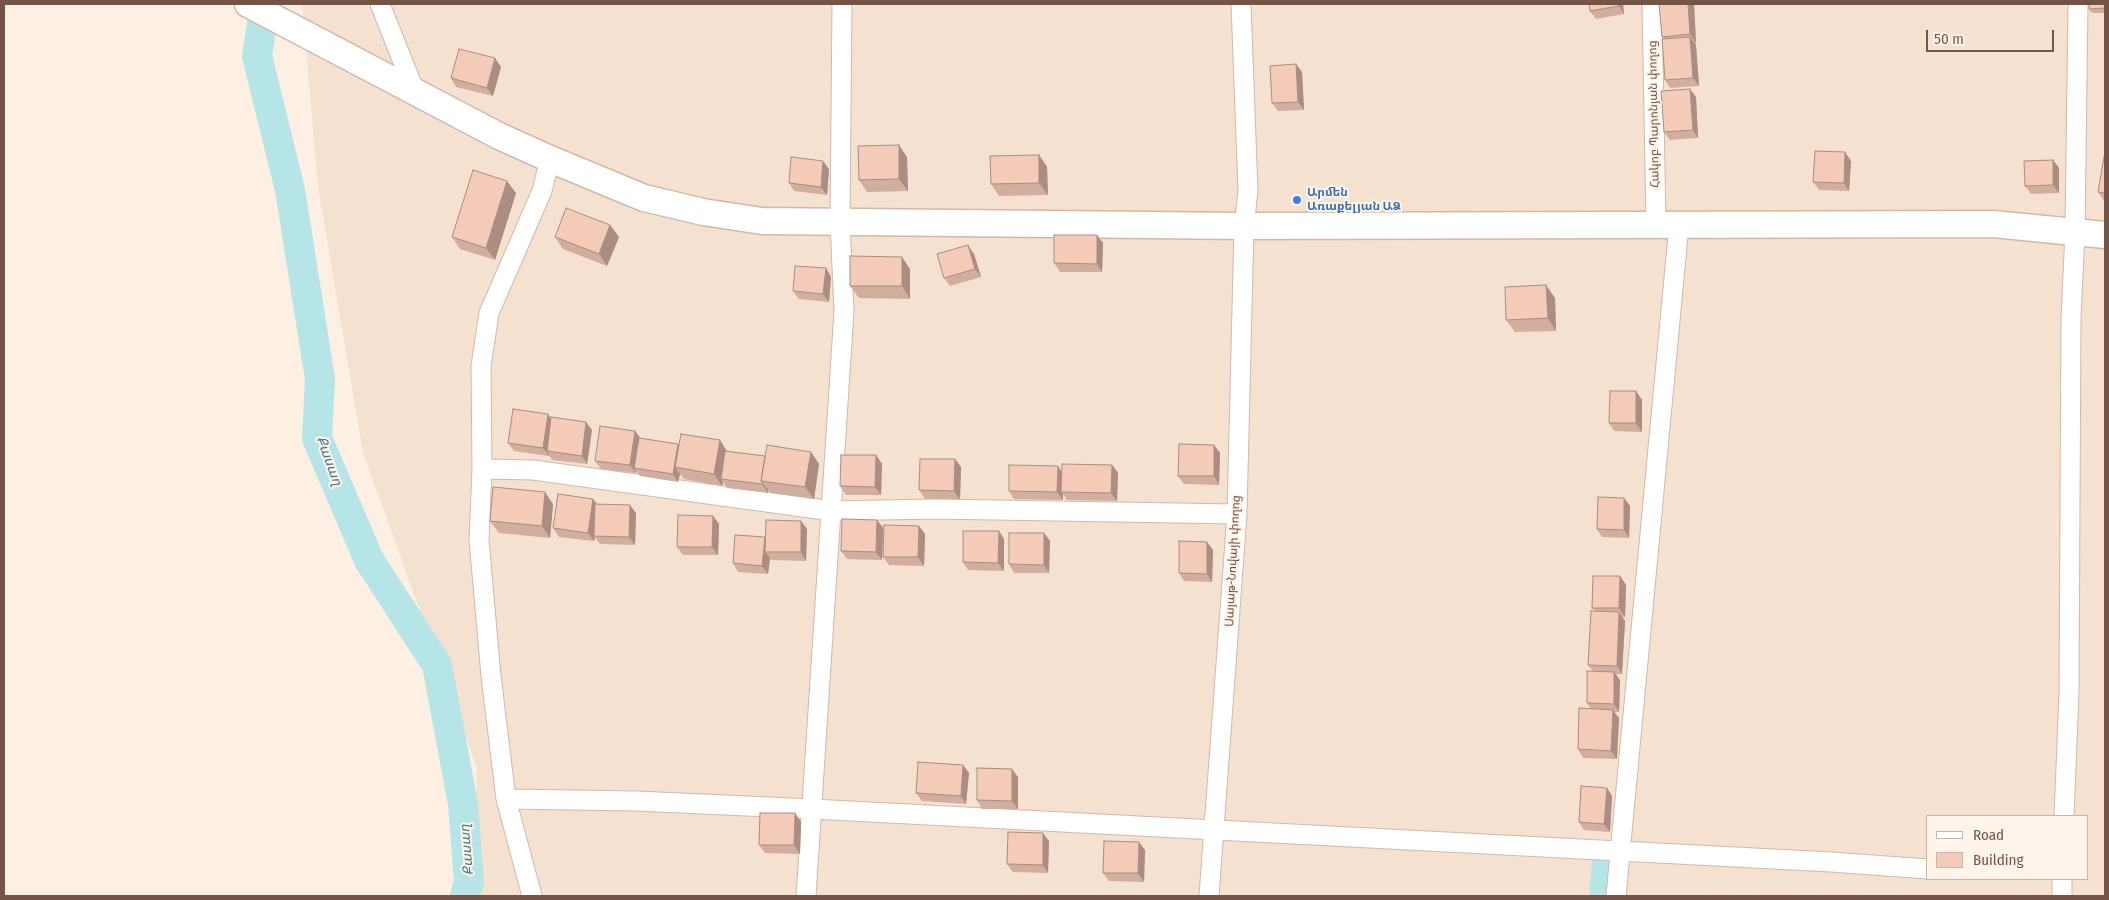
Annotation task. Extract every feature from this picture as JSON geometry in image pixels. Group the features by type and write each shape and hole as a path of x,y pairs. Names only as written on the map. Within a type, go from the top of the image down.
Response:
{"main road":[{"path":"248,4 415,92 550,159 644,198 703,212 762,221 1244,226 1993,224 2105,235"}],"street":[{"path":"380,4 415,92"},
{"path":"806,896 844,312 840,222 842,4"},
{"name":"Սայաթ-Նովայի փողոց","path":"1209,896 1237,514 1244,226 1248,191 1241,4"},
{"name":"Հակոբ Պարոնյան փողոց","path":"1616,896 1667,225 1652,4"},
{"path":"2064,815 2069,693 2071,318 2075,232 2078,4"},
{"path":"532,896 506,799 479,540 482,469 481,366 489,313 542,191 550,159"},
{"path":"482,469 533,470 832,510 934,509 1237,514"},
{"path":"506,799 637,801 812,809 1831,862 1926,869"}],"shaded area":[{"path":"302,4 2105,4 2105,896 472,896 477,768 363,453 318,187"}],"building":[{"path":"1589,4 1618,4 1619,6 1590,11"},
{"path":"1659,4 1688,4 1690,34 1662,37"},
{"path":"2089,4 2105,4 2105,8 2089,9"},
{"path":"1690,37 1693,78 1665,80 1662,39"},
{"path":"459,49 495,58 487,88 451,78"},
{"path":"1296,64 1298,102 1272,103 1270,66"},
{"path":"1690,89 1693,130 1664,132 1661,91"},
{"path":"899,145 899,179 859,180 858,146"},
{"path":"1815,151 1845,152 1844,183 1813,182"},
{"path":"1039,155 1039,183 991,184 990,156"},
{"path":"791,157 823,161 821,187 789,183"},
{"path":"2105,157 2105,193 2098,192"},
{"path":"2053,160 2053,185 2025,186 2024,161"},
{"path":"473,170 507,181 486,248 452,237"},
{"path":"566,208 610,225 599,254 555,237"},
{"path":"1054,235 1097,235 1097,264 1054,263"},
{"path":"968,245 975,269 944,278 937,254"},
{"path":"850,256 902,257 902,286 850,286"},
{"path":"795,266 826,268 823,294 793,291"},
{"path":"1546,285 1548,318 1506,320 1505,287"},
{"path":"1610,391 1636,391 1636,423 1609,423"},
{"path":"513,409 548,414 543,448 508,443"},
{"path":"551,417 586,422 582,456 547,451"},
{"path":"600,426 635,431 630,465 595,461"},
{"path":"681,434 720,440 714,474 675,467"},
{"path":"639,438 678,444 673,474 634,468"},
{"path":"1179,444 1214,445 1214,476 1178,476"},
{"path":"767,445 811,452 805,487 761,481"},
{"path":"725,451 765,456 762,484 721,479"},
{"path":"841,455 876,455 875,487 840,486"},
{"path":"920,459 955,459 954,491 919,490"},
{"path":"1062,464 1112,465 1111,493 1061,492"},
{"path":"1009,465 1058,466 1057,492 1009,491"},
{"path":"493,487 545,492 542,526 490,521"},
{"path":"558,494 593,499 588,533 553,528"},
{"path":"1598,497 1624,498 1624,530 1597,529"},
{"path":"595,504 630,505 629,537 594,536"},
{"path":"678,515 713,516 712,547 677,547"},
{"path":"842,519 877,520 876,552 841,551"},
{"path":"766,520 801,521 801,552 765,552"},
{"path":"884,525 919,526 918,557 883,557"},
{"path":"963,531 999,531 998,563 963,562"},
{"path":"1009,533 1044,533 1044,565 1009,564"},
{"path":"735,535 765,537 762,566 733,563"},
{"path":"1179,541 1207,542 1207,574 1179,573"},
{"path":"1593,576 1620,576 1619,608 1592,608"},
{"path":"1591,611 1619,612 1617,666 1588,665"},
{"path":"1587,671 1614,672 1614,704 1587,703"},
{"path":"1579,708 1613,710 1611,751 1578,749"},
{"path":"918,762 963,765 961,796 916,793"},
{"path":"977,768 1012,769 1012,801 977,800"},
{"path":"1581,786 1607,788 1604,824 1579,822"},
{"path":"760,813 795,813 794,845 759,845"},
{"path":"1008,832 1043,833 1043,865 1007,864"},
{"path":"1104,841 1139,842 1138,873 1103,873"}],"waterway":[{"name":"Քասաղ","path":"265,4 257,56 290,190 320,379 317,438 369,560 437,665 463,804 469,882 465,896"},
{"path":"1598,896 1601,860"}],"place":[{"name":"Արմեն Առաքելյան ԱՁ","path":"1297,200"}]}
